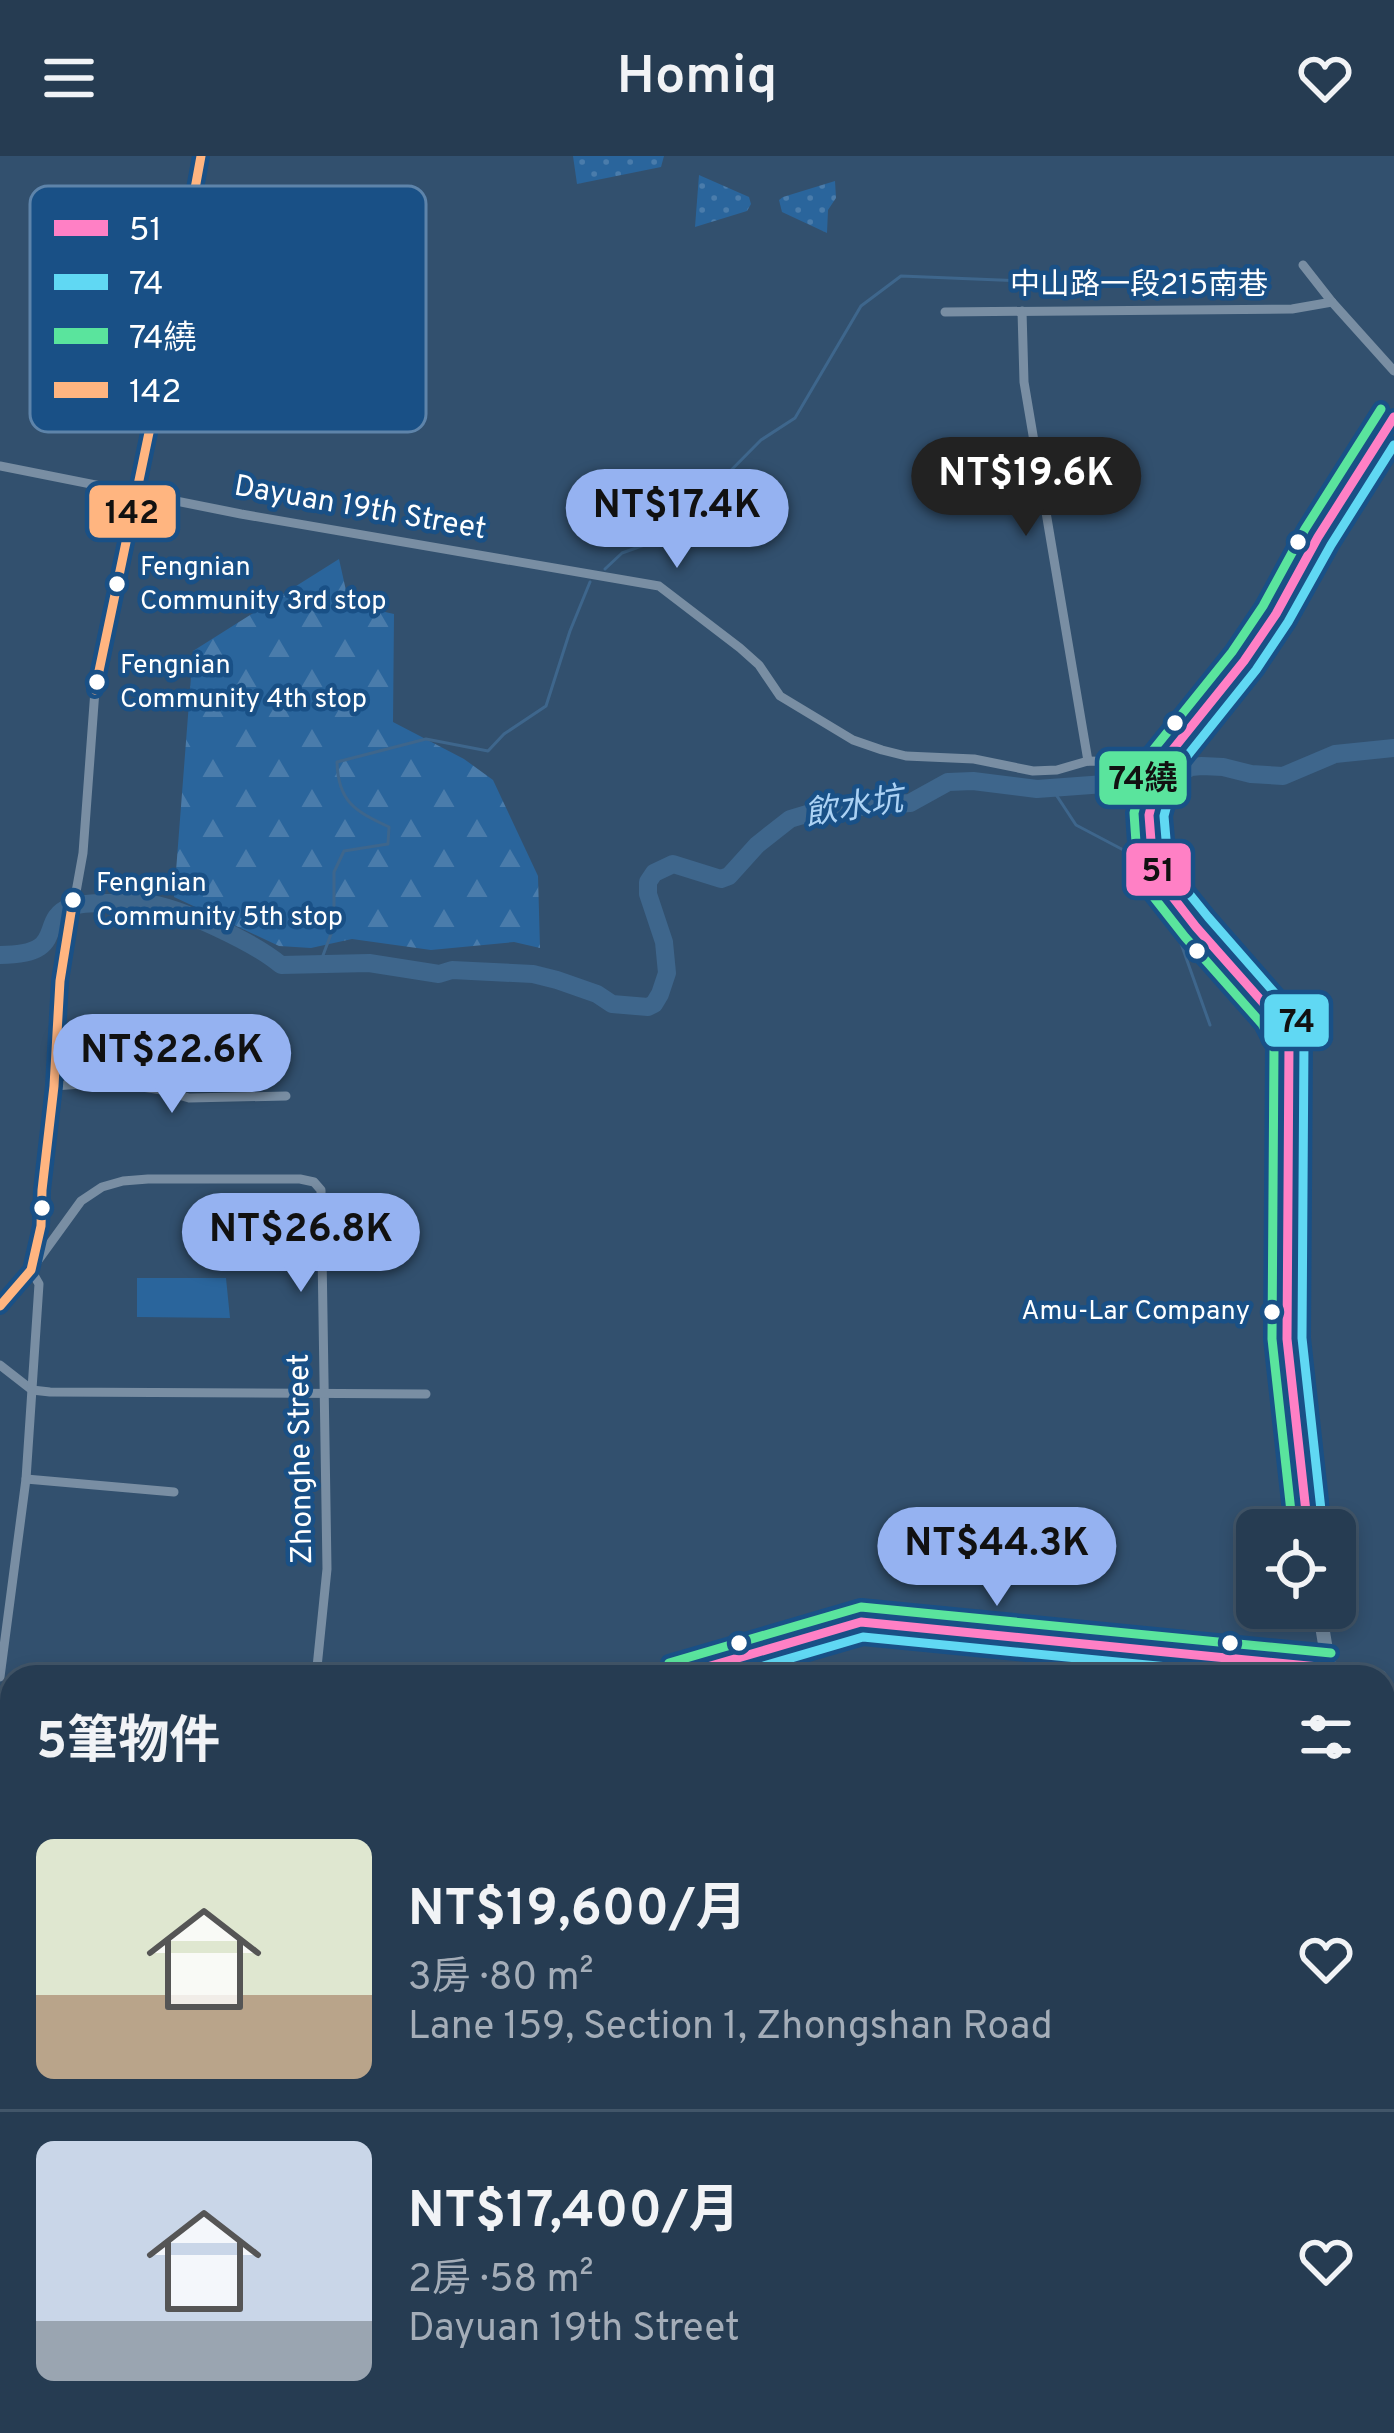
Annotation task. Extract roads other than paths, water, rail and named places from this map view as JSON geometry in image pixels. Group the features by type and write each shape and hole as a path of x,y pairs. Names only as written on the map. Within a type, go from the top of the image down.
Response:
{"main road":[{"path":"1306,1509 1287,1340 1289,1044 1274,1015 1165,887 1152,854 1149,815 1161,764 1276,614 1394,417"},
{"path":"715,1665 861,1622 887,1622 1300,1665"},
{"path":"1322,1629 1328,1665"}],"street":[{"path":"196,186 201,156"},
{"path":"1303,265 1394,371"},
{"name":"中山路一段215南巷","path":"945,312 1292,309 1332,302"},
{"path":"1022,311 1024,382 1088,761"},
{"path":"2,1665 26,1479 39,1284 32,1270 41,1226 60,981 83,853 95,690 149,432"},
{"name":"Dayuan 19th Street","path":"0,466 241,514 659,586 740,648 779,696 853,740 907,756 974,759 1033,771 1088,761 1161,764"},
{"path":"54,1086 109,1082 189,1098 286,1096"},
{"name":"Zhonghe Street","path":"0,1306 81,1201 102,1187 148,1179 314,1182 322,1200 327,1593 318,1665"},
{"path":"0,1365 32,1390 50,1393 426,1394"},
{"path":"26,1479 174,1492"}],"waterway":[{"path":"605,569 622,553 664,538 761,440 795,418 861,306 901,276 1024,281 1039,274"},
{"path":"319,966 334,926 334,872 344,851 388,844 389,827 358,810 345,796 337,762 426,739 488,751 504,734 546,706 590,582"},
{"name":"飲水坑","path":"0,955 36,949 60,913 70,907 145,903 216,927 281,965 369,963 439,974 452,970 533,974 597,994 612,1004 648,1007 660,994 667,973 664,942 648,894 654,873 673,864 721,879 729,876 790,819 820,810 910,803 948,782 1037,789 1160,783 1202,766 1283,776 1335,754 1394,748"},
{"path":"1051,787 1076,825 1131,854 1140,877 1173,921 1210,1025"}],"place":[{"name":"Fengnian Community 3rd stop","path":"117,584"},
{"name":"Fengnian Community 4th stop","path":"97,682"},
{"name":"Fengnian Community 5th stop","path":"73,900"},
{"name":"Amu-Lar Company","path":"1272,1312"}]}
